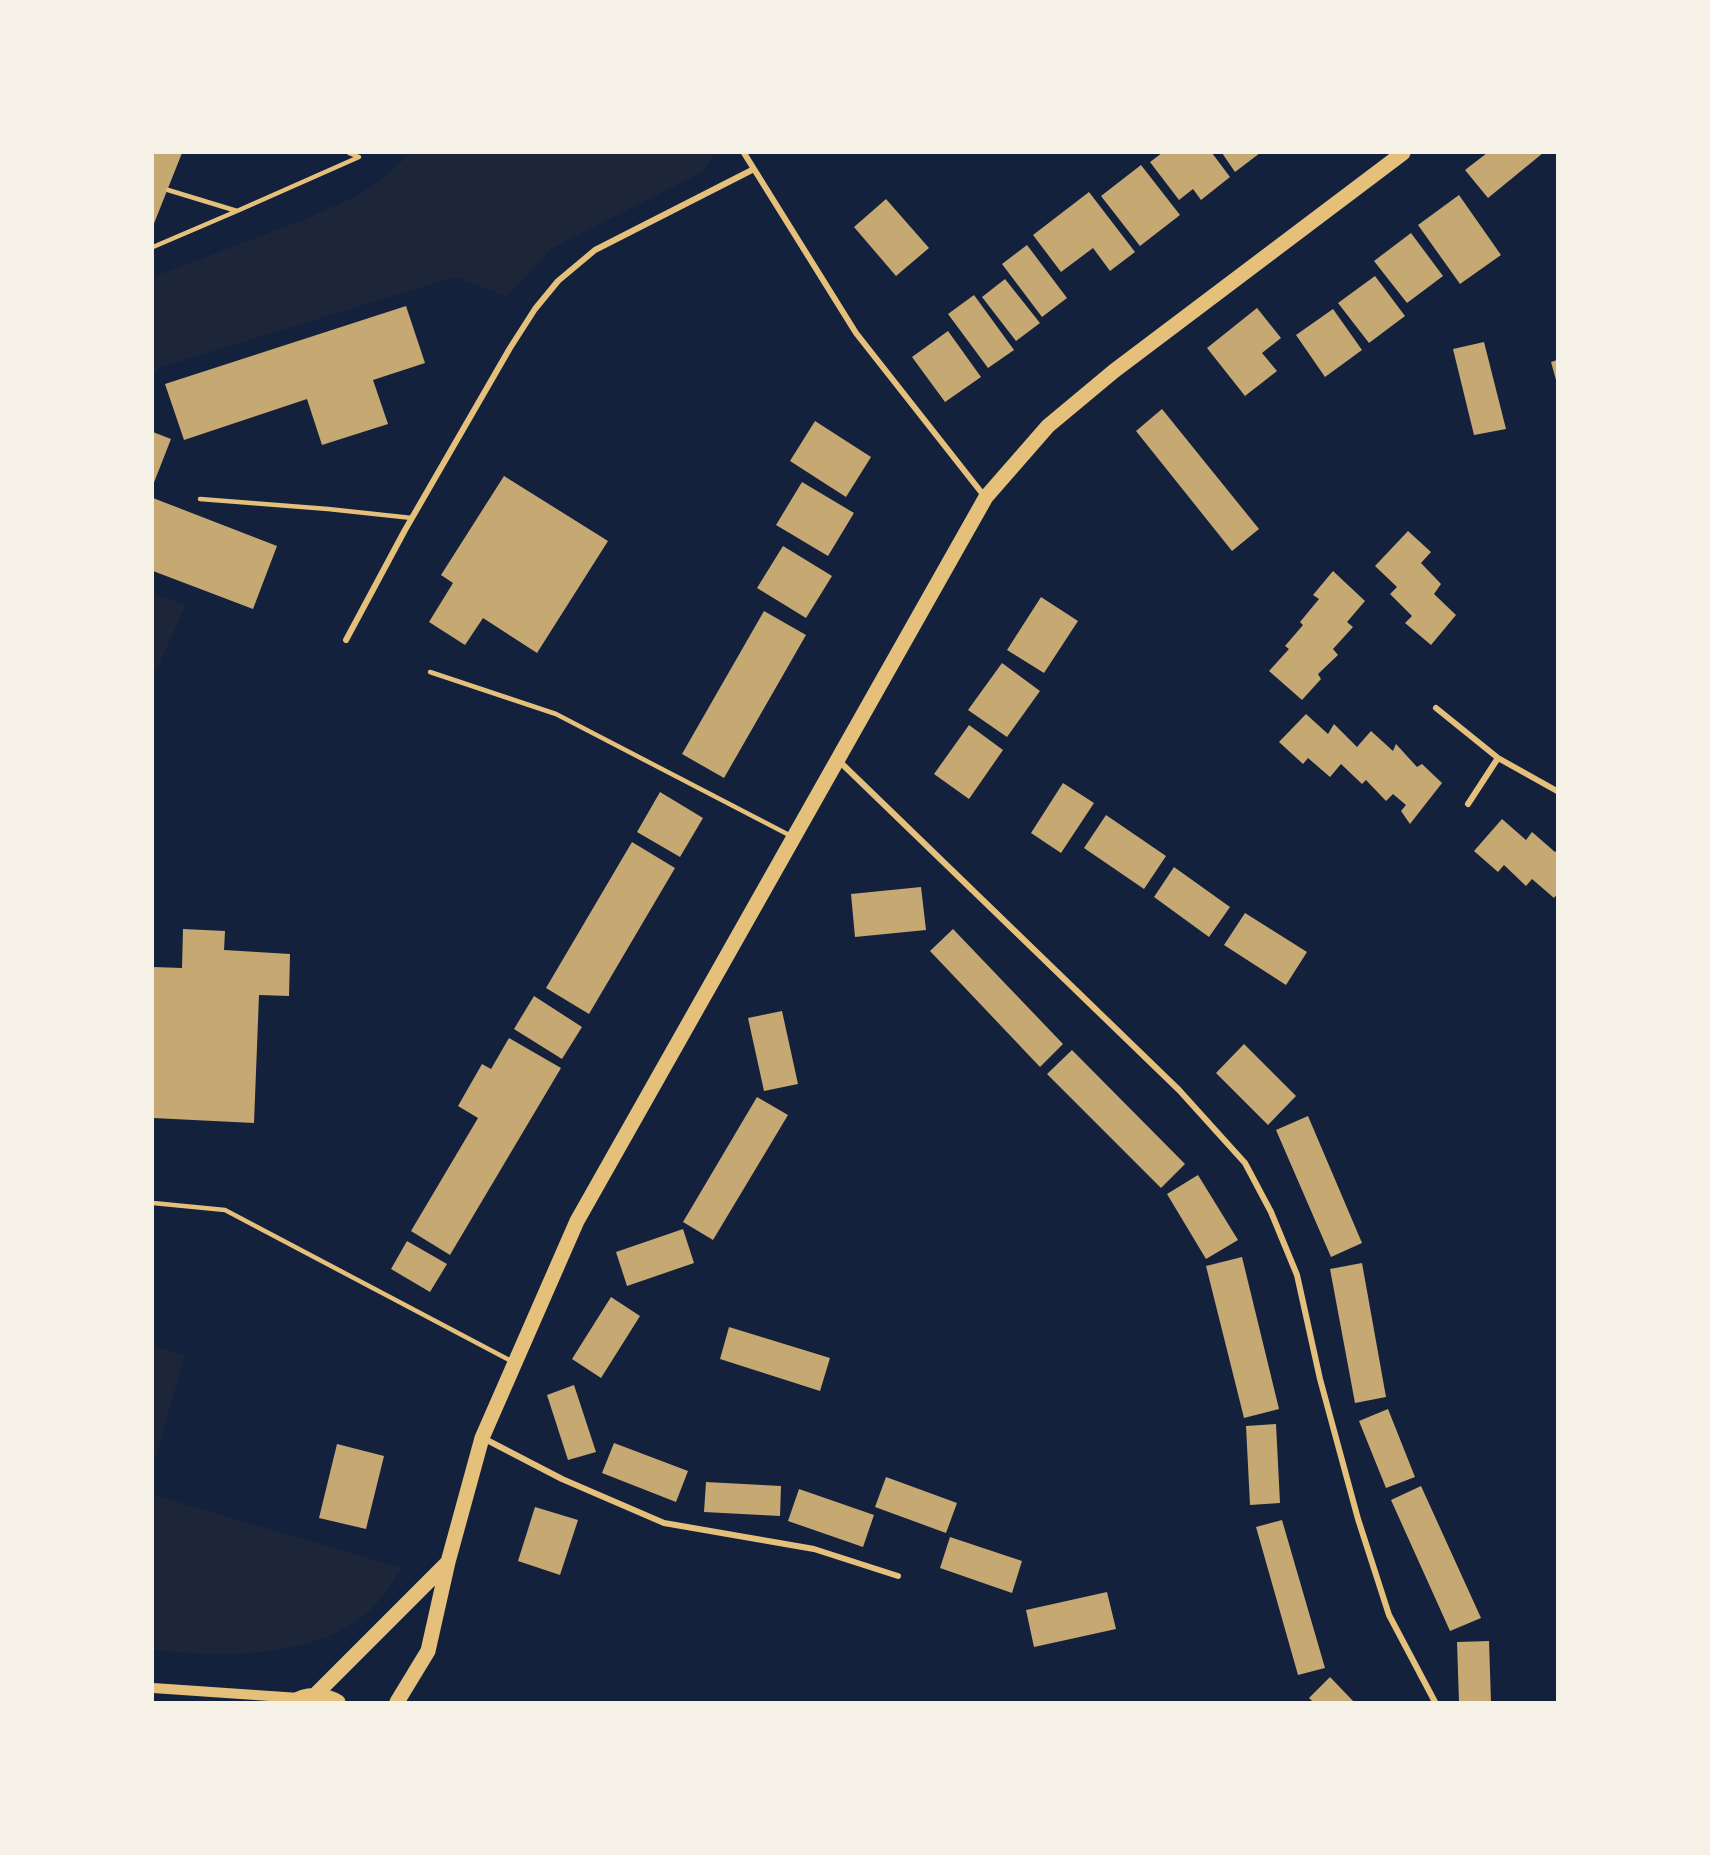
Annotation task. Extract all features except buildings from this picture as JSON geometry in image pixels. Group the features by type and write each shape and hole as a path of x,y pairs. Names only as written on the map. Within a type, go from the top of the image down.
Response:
{"main road":[{"path":"397,1702 428,1651 448,1562 482,1438 577,1221 986,497 1048,426 1114,371 1403,153"},
{"path":"315,1695 448,1562"},
{"path":"296,1700 315,1695 338,1702"}],"street":[{"path":"744,153 856,333 986,497"},
{"path":"346,640 412,518 510,348 535,309 558,281 595,250 754,169"},
{"path":"1436,708 1498,758 1557,791"},
{"path":"1468,804 1498,758"},
{"path":"838,760 1179,1090 1245,1163 1271,1212 1297,1275 1323,1390 1358,1519 1389,1615 1435,1702"},
{"path":"482,1438 562,1479 664,1523 814,1549 898,1576"},
{"path":"153,1688 296,1700"}],"lane":[{"path":"349,153 359,157"},
{"path":"153,247 365,153"},
{"path":"168,190 237,211"},
{"path":"200,499 412,518"},
{"path":"430,672 556,714 794,837"},
{"path":"153,1203 225,1210 515,1363"}],"shaded area":[{"path":"411,153 715,153 704,171 552,248 507,296 455,277 161,367 153,374 153,277 303,220 353,198 381,180"},
{"path":"153,594 186,605 153,677"},
{"path":"153,1346 185,1355 153,1467"},
{"path":"153,1495 402,1568 373,1608 339,1631 315,1641 288,1648 233,1654 153,1650"}]}
